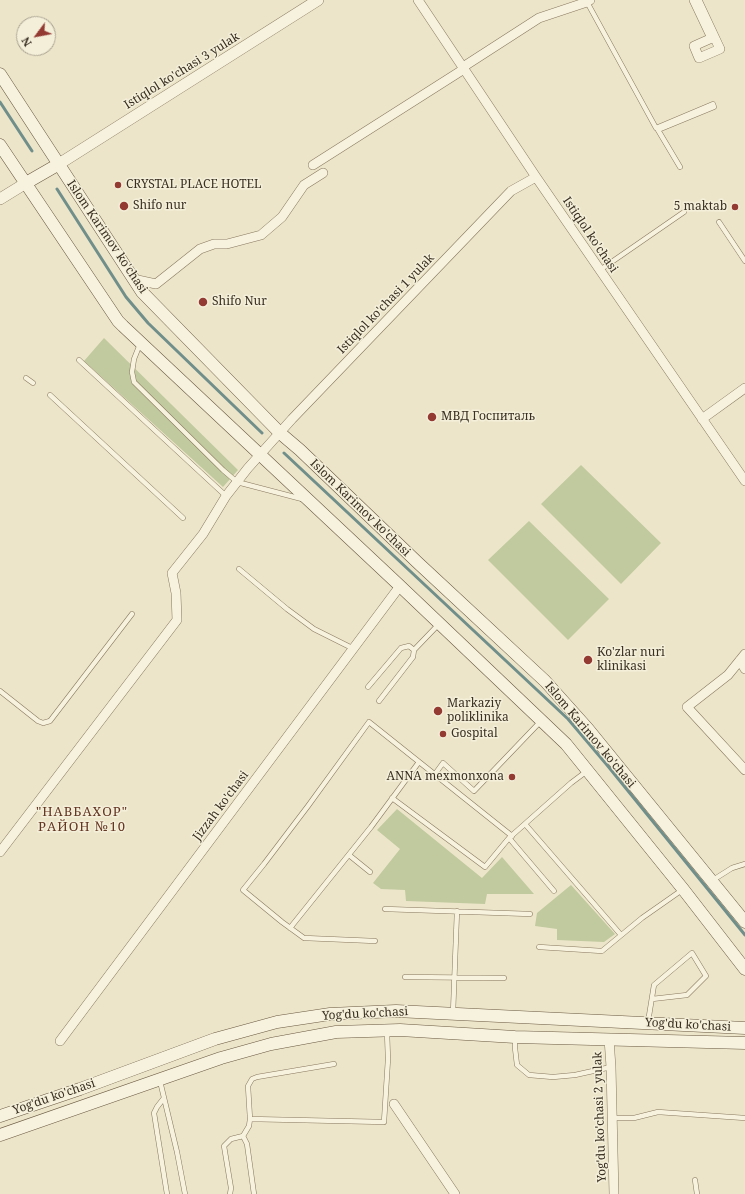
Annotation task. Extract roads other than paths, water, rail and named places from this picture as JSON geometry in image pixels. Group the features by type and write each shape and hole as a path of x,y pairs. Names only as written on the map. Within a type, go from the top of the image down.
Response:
{"main road":[{"name":"Islom Karimov ko'chasi","path":"0,74 142,292 280,433 300,450 417,562 545,681 588,729 745,922"},
{"name":"Islom Karimov ko'chasi","path":"0,145 118,321 566,744 684,889 745,969"},
{"path":"26,183 59,164"},
{"name":"Yog'du ko'chasi","path":"0,1116 80,1089 215,1039 277,1022 330,1014 396,1011 745,1028"},
{"path":"722,1027 745,1020"},
{"name":"Yog'du ko'chasi","path":"0,1135 221,1058 271,1044 336,1032 400,1030 515,1037 609,1038 745,1043"}],"street":[{"name":"Istiqlol ko'chasi 3 yulak","path":"59,164 318,0"},
{"name":"Istiqlol ko'chasi","path":"418,0 536,177 745,481"},
{"path":"696,0 720,49 699,58 694,46 712,38 696,0"},
{"path":"313,165 538,18 589,1"},
{"path":"133,279 156,284 200,249 214,244 227,244 261,235 282,217 304,185 323,173"},
{"name":"Istiqlol ko'chasi 1 yulak","path":"259,455 511,191 536,177"},
{"path":"0,199 26,183"},
{"path":"702,419 745,388"},
{"path":"0,852 177,620 176,593 172,574 203,534 226,496 259,455"},
{"name":"Jizzah ko'chasi","path":"60,1041 400,586"},
{"path":"742,657 745,669"},
{"path":"742,657 728,675 687,707 745,770"},
{"name":"Yog'du ko'chasi 2 yulak","path":"609,1038 614,1194"},
{"path":"394,1104 455,1194"}],"lane":[{"path":"589,1 656,128 713,104 714,107 658,130 680,167"},
{"path":"600,270 684,212"},
{"path":"719,222 745,261"},
{"path":"141,343 134,360 132,372 134,382 237,482 308,500"},
{"path":"79,360 226,496"},
{"path":"26,378 33,383"},
{"path":"50,395 183,518"},
{"path":"239,569 287,609 314,629 354,649"},
{"path":"0,692 38,721 43,723 50,721 132,614"},
{"path":"379,700 413,657 414,650 439,623"},
{"path":"368,687 401,648 409,646 414,650"},
{"path":"435,774 443,763 474,791 541,721"},
{"path":"375,941 304,938 243,890 308,806 369,722 511,837 554,891"},
{"path":"290,928 371,827 419,762"},
{"path":"392,798 485,867 511,837 587,770"},
{"path":"525,824 621,935"},
{"path":"349,855 370,872"},
{"path":"712,881 732,868 745,864"},
{"path":"539,947 602,951 642,918 684,889"},
{"path":"385,909 530,914"},
{"path":"453,1013 457,911"},
{"path":"648,1023 654,985 692,953 706,976 686,995 652,999"},
{"path":"405,977 504,978"},
{"path":"250,1119 384,1122 388,1059 387,1030"},
{"path":"515,1037 517,1065 529,1075 553,1077 574,1075 611,1067"},
{"path":"230,1194 231,1188 224,1146 231,1139 243,1136 249,1126 248,1086 252,1079 334,1064"},
{"path":"160,1080 186,1194"},
{"path":"164,1098 154,1113 167,1194"},
{"path":"612,1118 634,1118 658,1112 745,1118"},
{"path":"243,1136 247,1144 254,1194"},
{"path":"695,1180 697,1194"}],"waterway":[{"path":"0,102 32,151"},
{"path":"57,189 126,297 148,323 262,433"},
{"path":"284,453 568,719 745,935"}],"place":[{"name":"CRYSTAL PLACE HOTEL","path":"118,185"},
{"name":"Shifo nur","path":"124,206"},
{"name":"5 maktab","path":"735,207"},
{"name":"Shifo Nur","path":"203,302"},
{"name":"МВД Госпиталь","path":"432,417"},
{"name":"Ko'zlar nuri klinikasi","path":"588,660"},
{"name":"Markaziy poliklinika","path":"438,711"},
{"name":"Gospital","path":"443,734"},
{"name":"ANNA mexmonxona","path":"512,777"}],"district":[{"name":"\"НАВБАХОР\" РАЙОН №10","path":"82,820"}]}
